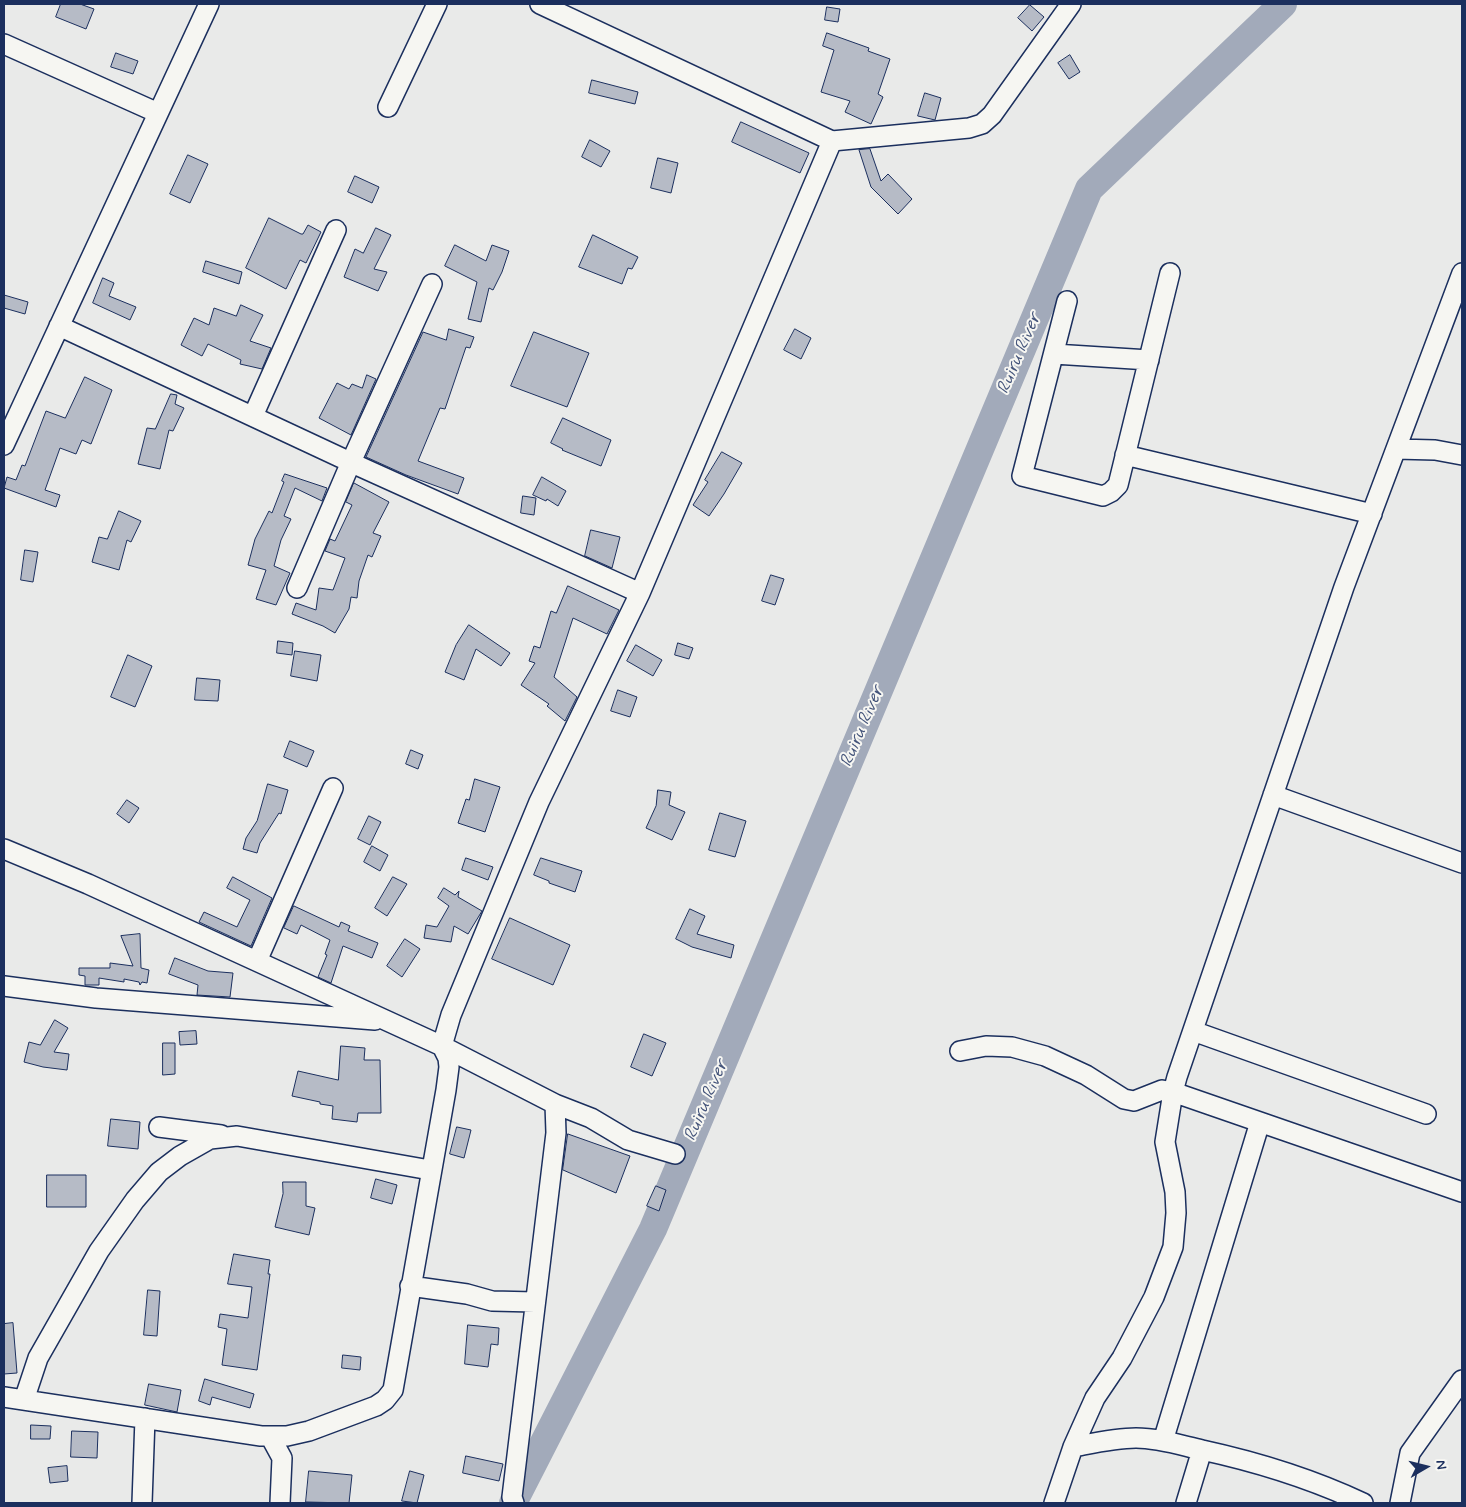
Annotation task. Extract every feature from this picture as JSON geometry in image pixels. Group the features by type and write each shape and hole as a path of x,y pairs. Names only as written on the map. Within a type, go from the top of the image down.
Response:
{"street":[{"path":"4,445 209,4"},
{"path":"388,107 437,4"},
{"path":"540,4 832,141 969,128 982,124 992,115 1071,4"},
{"path":"4,44 158,113"},
{"path":"4,1397 261,1436 287,1436 309,1431 376,1406 385,1400 393,1390 449,1067 448,1058 442,1046 451,1015 539,802 640,593 832,141"},
{"path":"253,416 336,230"},
{"path":"1067,301 1022,476 1103,496 1112,492 1118,484 1170,273"},
{"path":"1054,1503 1073,1447 1095,1398 1122,1358 1154,1297 1173,1247 1176,1213 1175,1192 1165,1142 1173,1092 1344,587 1462,274"},
{"path":"297,588 351,462 432,284"},
{"path":"59,326 351,462 640,593"},
{"path":"1054,354 1149,360"},
{"path":"1396,448 1435,450 1462,455"},
{"path":"1125,455 1372,514"},
{"path":"257,961 333,788"},
{"path":"1274,795 1462,863"},
{"path":"4,849 88,884 389,1021 554,1104 591,1118 628,1140 675,1154"},
{"path":"4,986 96,998 389,1021"},
{"path":"1193,1031 1426,1114"},
{"path":"960,1051 986,1046 1012,1047 1045,1056 1086,1076 1124,1099 1134,1101 1162,1090 1173,1092 1462,1192"},
{"path":"513,1500 556,1133 554,1104"},
{"path":"1163,1441 1260,1122"},
{"path":"159,1127 237,1136 430,1170"},
{"path":"24,1400 38,1358 99,1251 135,1200 159,1172 180,1156 210,1139 237,1136"},
{"path":"410,1286 467,1294 492,1301 535,1302"},
{"path":"1400,1503 1410,1453 1462,1380"},
{"path":"142,1503 146,1418"},
{"path":"270,1436 282,1458 280,1503"},
{"path":"1073,1447 1136,1438 1163,1441 1244,1459 1338,1491 1363,1503"},
{"path":"1186,1503 1202,1450"}],"building":[{"path":"61,4 80,4 94,9 86,29 56,17"},
{"path":"1030,5 1044,17 1032,31 1018,18"},
{"path":"827,7 840,9 838,22 825,20"},
{"path":"827,33 869,48 868,51 890,59 878,94 883,97 871,124 845,112 850,101 821,92 834,50 823,46"},
{"path":"116,53 138,61 133,74 111,67"},
{"path":"1070,55 1080,72 1069,79 1058,63"},
{"path":"592,80 638,92 635,104 589,93"},
{"path":"925,93 941,98 935,120 918,116"},
{"path":"741,122 809,153 800,173 732,142"},
{"path":"590,140 610,151 601,167 582,157"},
{"path":"870,149 881,181 888,174 912,199 898,214 871,187 859,150"},
{"path":"188,155 208,164 190,203 170,194"},
{"path":"658,158 678,163 671,193 651,188"},
{"path":"355,176 379,187 372,203 348,192"},
{"path":"269,218 301,234 303,234 308,225 321,232 306,263 300,260 286,289 246,268"},
{"path":"376,228 391,235 374,269 387,272 378,291 344,277 355,249 363,253"},
{"path":"593,235 638,257 632,269 628,268 622,284 579,267"},
{"path":"455,245 486,261 492,245 509,251 493,290 489,288 481,322 468,319 477,282 445,266"},
{"path":"206,261 242,272 239,284 203,272"},
{"path":"103,278 114,283 109,296 136,307 130,320 93,303"},
{"path":"4,295 28,302 25,314 4,308"},
{"path":"241,305 263,315 250,341 271,348 262,369 240,364 241,360 208,344 202,356 181,345 194,318 209,325 214,308 236,316"},
{"path":"449,329 474,337 470,348 466,347 445,409 440,408 418,461 464,478 458,494 406,475 366,457 423,332 446,340"},
{"path":"795,329 811,338 801,359 784,350"},
{"path":"534,332 589,353 567,407 511,386"},
{"path":"367,375 376,379 351,435 319,418 337,383 349,389 352,384 362,388"},
{"path":"85,377 112,390 91,444 82,440 76,454 60,448 45,490 60,495 56,507 4,488 7,477 16,480 22,465 25,466 46,411 65,418"},
{"path":"171,394 177,395 175,404 184,408 173,431 169,430 160,469 138,464 147,428 155,429"},
{"path":"563,418 611,440 601,466 562,450 551,443"},
{"path":"722,452 742,463 709,516 693,505 708,482 705,480"},
{"path":"285,474 327,488 322,501 295,488 284,516 291,519 281,540 274,566 290,573 276,605 256,599 266,570 248,565 255,539 269,511 272,513 284,482 282,481"},
{"path":"542,477 566,491 558,506 547,499 546,501 533,495"},
{"path":"354,483 389,502 373,533 381,536 372,557 368,555 359,581 357,598 351,597 349,609 335,633 323,626 292,614 296,603 316,610 319,588 333,590 345,558 325,551 330,539 335,541 352,505 346,502"},
{"path":"523,496 536,498 534,515 521,513"},
{"path":"119,511 141,521 131,542 127,540 119,570 92,562 99,537 107,539"},
{"path":"591,530 620,537 612,568 585,556"},
{"path":"25,550 38,552 33,582 21,580"},
{"path":"771,575 784,579 775,605 762,601"},
{"path":"568,586 619,610 607,634 573,618 554,677 577,697 565,721 547,706 549,704 521,685 535,663 529,661 534,646 540,648 551,611 556,613"},
{"path":"469,625 510,653 501,666 476,649 464,680 445,672 456,645"},
{"path":"278,641 293,643 292,655 277,653"},
{"path":"678,643 693,648 689,659 675,655"},
{"path":"636,645 662,660 653,676 627,661"},
{"path":"295,651 321,655 317,681 291,676"},
{"path":"128,655 152,666 135,707 111,697"},
{"path":"197,678 220,680 218,701 195,700"},
{"path":"618,690 637,697 630,717 611,711"},
{"path":"290,741 314,751 307,767 284,757"},
{"path":"411,750 423,755 418,769 406,764"},
{"path":"475,779 500,787 485,832 458,823 466,799 469,800"},
{"path":"268,784 288,790 281,814 279,813 260,843 257,853 243,849 246,838 257,821"},
{"path":"658,790 671,792 669,805 685,812 672,840 646,828 656,806"},
{"path":"127,800 139,808 129,823 117,814"},
{"path":"720,813 746,821 735,857 709,850"},
{"path":"369,816 381,822 370,845 358,839"},
{"path":"372,846 388,855 380,871 364,862"},
{"path":"466,858 493,867 488,880 462,870"},
{"path":"541,858 582,871 575,892 549,883 549,881 534,875"},
{"path":"233,877 272,898 251,946 199,922 204,912 237,927 250,900 227,888"},
{"path":"393,877 407,884 387,916 375,908"},
{"path":"444,888 455,895 459,891 458,897 482,911 468,934 454,926 451,942 424,938 426,925 437,927 449,906 438,898"},
{"path":"294,906 339,927 341,922 350,926 348,931 378,943 372,958 343,946 331,983 318,977 327,955 325,954 330,940 301,925 297,934 284,928"},
{"path":"690,909 705,916 697,934 734,945 731,958 692,947 676,939"},
{"path":"510,918 570,945 553,985 492,959"},
{"path":"140,934 141,968 149,970 147,983 142,982 140,985 139,982 124,979 124,982 99,978 99,985 85,985 85,976 79,975 79,968 110,968 110,963 133,966 121,936"},
{"path":"405,939 420,949 402,977 387,966"},
{"path":"175,958 208,971 233,973 230,997 197,995 198,985 169,974"},
{"path":"55,1020 68,1028 54,1052 69,1054 67,1070 24,1062 29,1042 40,1045"},
{"path":"196,1031 197,1044 180,1045 179,1032"},
{"path":"644,1034 666,1043 652,1076 631,1067"},
{"path":"163,1043 175,1043 175,1074 163,1075"},
{"path":"341,1046 365,1048 364,1060 380,1060 381,1113 358,1113 357,1122 332,1119 333,1106 292,1096 298,1071 338,1080"},
{"path":"111,1119 140,1122 138,1149 108,1146"},
{"path":"457,1127 471,1130 464,1158 450,1154"},
{"path":"568,1134 630,1156 616,1193 563,1170"},
{"path":"47,1175 86,1175 86,1207 47,1207"},
{"path":"376,1179 397,1185 392,1204 371,1198"},
{"path":"283,1182 306,1182 306,1206 315,1208 309,1235 275,1227 283,1194"},
{"path":"656,1186 666,1190 659,1211 647,1206"},
{"path":"234,1254 270,1260 268,1274 270,1274 257,1370 222,1365 227,1329 218,1327 220,1314 248,1318 252,1287 228,1284"},
{"path":"148,1290 160,1291 157,1336 144,1335"},
{"path":"13,1323 17,1373 4,1374 4,1324"},
{"path":"468,1325 499,1328 498,1345 491,1344 488,1367 465,1364"},
{"path":"343,1355 361,1357 360,1370 342,1368"},
{"path":"205,1379 254,1394 250,1408 212,1397 210,1405 199,1401"},
{"path":"149,1384 181,1390 177,1412 145,1405"},
{"path":"31,1425 51,1426 50,1439 31,1439"},
{"path":"72,1431 98,1432 97,1458 71,1457"},
{"path":"466,1456 503,1464 499,1481 463,1473"},
{"path":"67,1466 68,1481 50,1483 48,1468"},
{"path":"309,1471 352,1475 349,1503 306,1502"},
{"path":"410,1471 424,1475 417,1503 402,1501"}],"waterway":[{"name":"Ruiru River","path":"513,1503 653,1229 1089,189 1283,4"}]}
